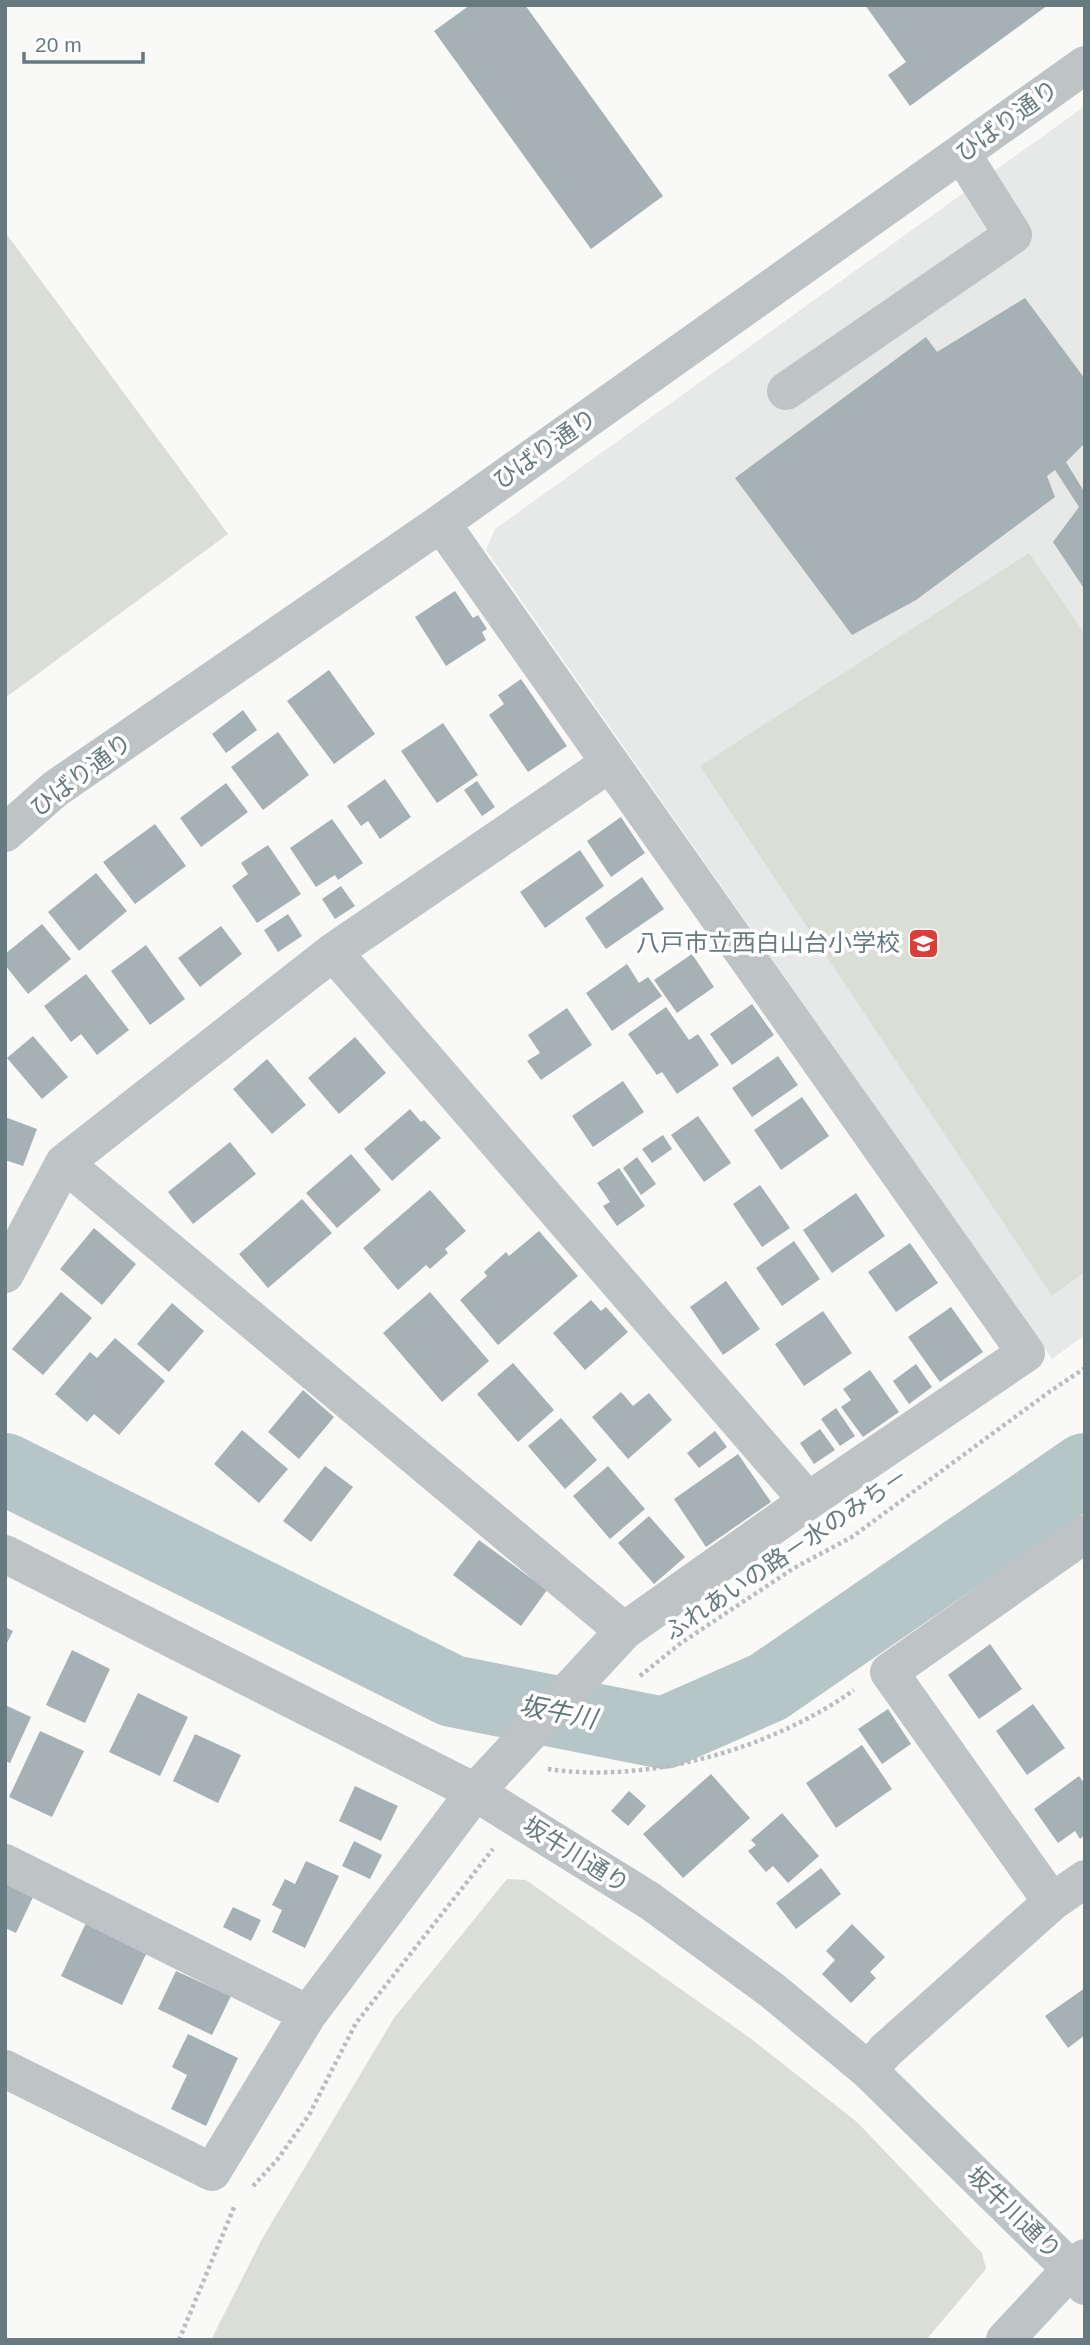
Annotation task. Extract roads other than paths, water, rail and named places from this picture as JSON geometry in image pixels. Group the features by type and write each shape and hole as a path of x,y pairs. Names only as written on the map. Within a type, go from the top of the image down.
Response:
{"street":[{"name":"ひばり通り","path":"5,833 55,789 441,523 1085,65"},
{"path":"786,391 1013,235 962,154"},
{"path":"5,2069 212,2172 308,2014 475,1792 624,1631 1026,1353 441,523"},
{"path":"5,1274 64,1163 332,952 610,763"},
{"path":"332,952 808,1502"},
{"path":"64,1163 624,1631"},
{"path":"1052,1902 889,1672 1085,1534"},
{"name":"坂牛川通り","path":"5,1554 475,1792 650,1902 773,1991 869,2071 1080,2271"},
{"path":"5,1863 308,2014"},
{"path":"869,2071 885,2051 1052,1902 1085,1879"},
{"path":"1005,2340 1080,2271"}],"waterway":[{"name":"坂牛川","path":"5,1469 452,1691 664,1733 768,1687 1085,1469"}],"place":[{"name":"八戸市立西白山台小学校","path":"923,943"}]}
